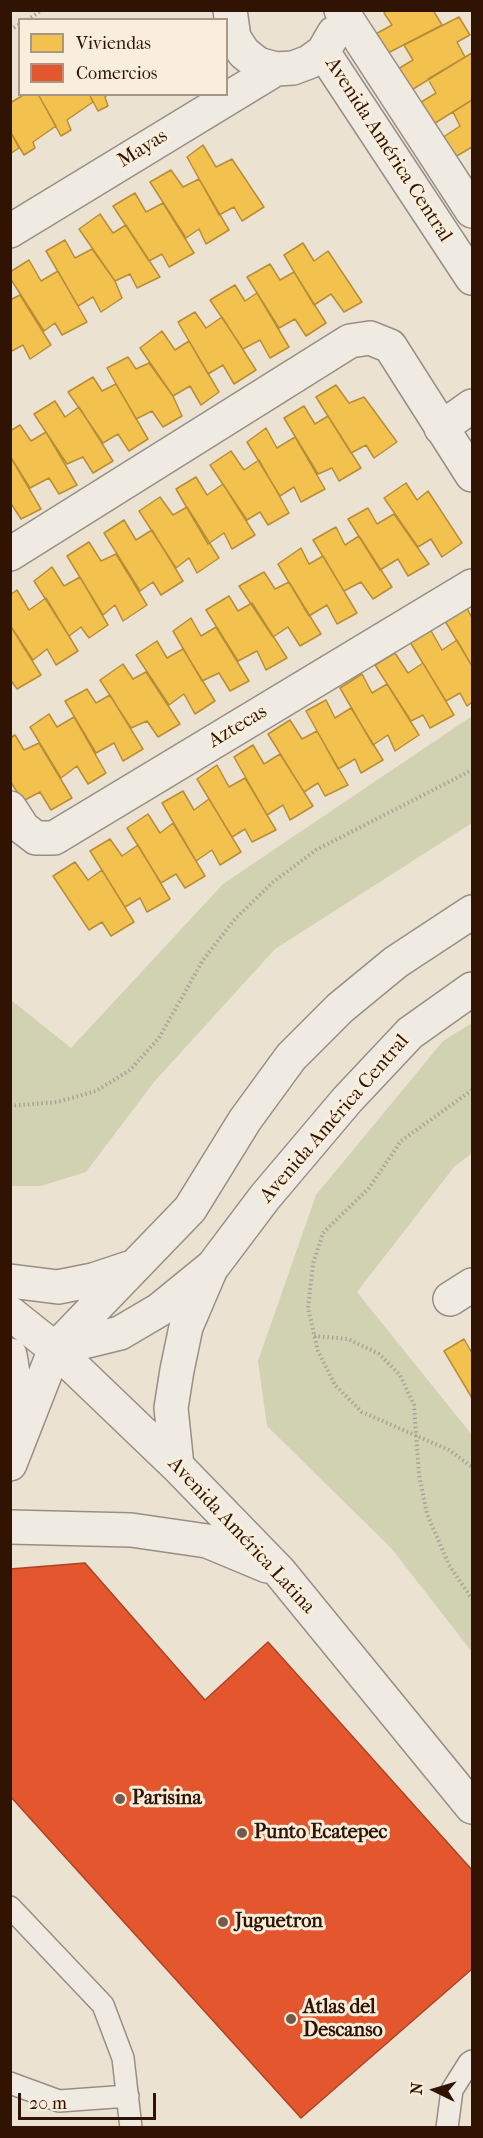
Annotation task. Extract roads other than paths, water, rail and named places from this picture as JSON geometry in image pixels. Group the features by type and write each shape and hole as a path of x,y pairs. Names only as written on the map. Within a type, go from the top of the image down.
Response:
{"street":[{"path":"230,10 234,38 244,53 258,64 276,69"},
{"name":"Avenida América Central","path":"276,69 293,68 309,62 323,52 332,38 337,21 336,10"},
{"name":"Avenida América Central","path":"341,10 472,211"},
{"name":"Avenida América Central","path":"323,52 472,278"},
{"name":"Mayas","path":"10,231 276,69"},
{"path":"10,554 350,341 370,338 390,346 472,475"},
{"path":"441,428 472,405"},
{"name":"Aztecas","path":"10,808 23,828 36,838 54,838 472,586"},
{"path":"14,1459 55,1349 190,1209 245,1120 291,1057 340,1008 396,962 472,912"},
{"name":"Avenida América Central","path":"177,1466 171,1408 177,1370 186,1327 213,1266 265,1197 346,1100 410,1034 472,989"},
{"path":"10,1281 58,1287 93,1280 134,1266"},
{"name":"Avenida América Central","path":"55,1349 120,1333 159,1310 213,1266"},
{"name":"Avenida América Latina","path":"10,1313 55,1349 177,1466 279,1571 472,1807"},
{"path":"10,1356 16,1392 14,1459"},
{"path":"10,1527 131,1530 207,1541 279,1571"}],"lane":[{"path":"10,1907 103,2005 123,2058 131,2127"},
{"path":"447,2127 452,2090 472,2061"},
{"path":"10,2083 59,2101 128,2096"}],"place":[{"name":"Parisina","path":"120,1799"},
{"name":"Punto Ecatepec","path":"242,1833"},
{"name":"Juguetron","path":"223,1922"},
{"name":"Atlas del Descanso","path":"291,2019"}]}
